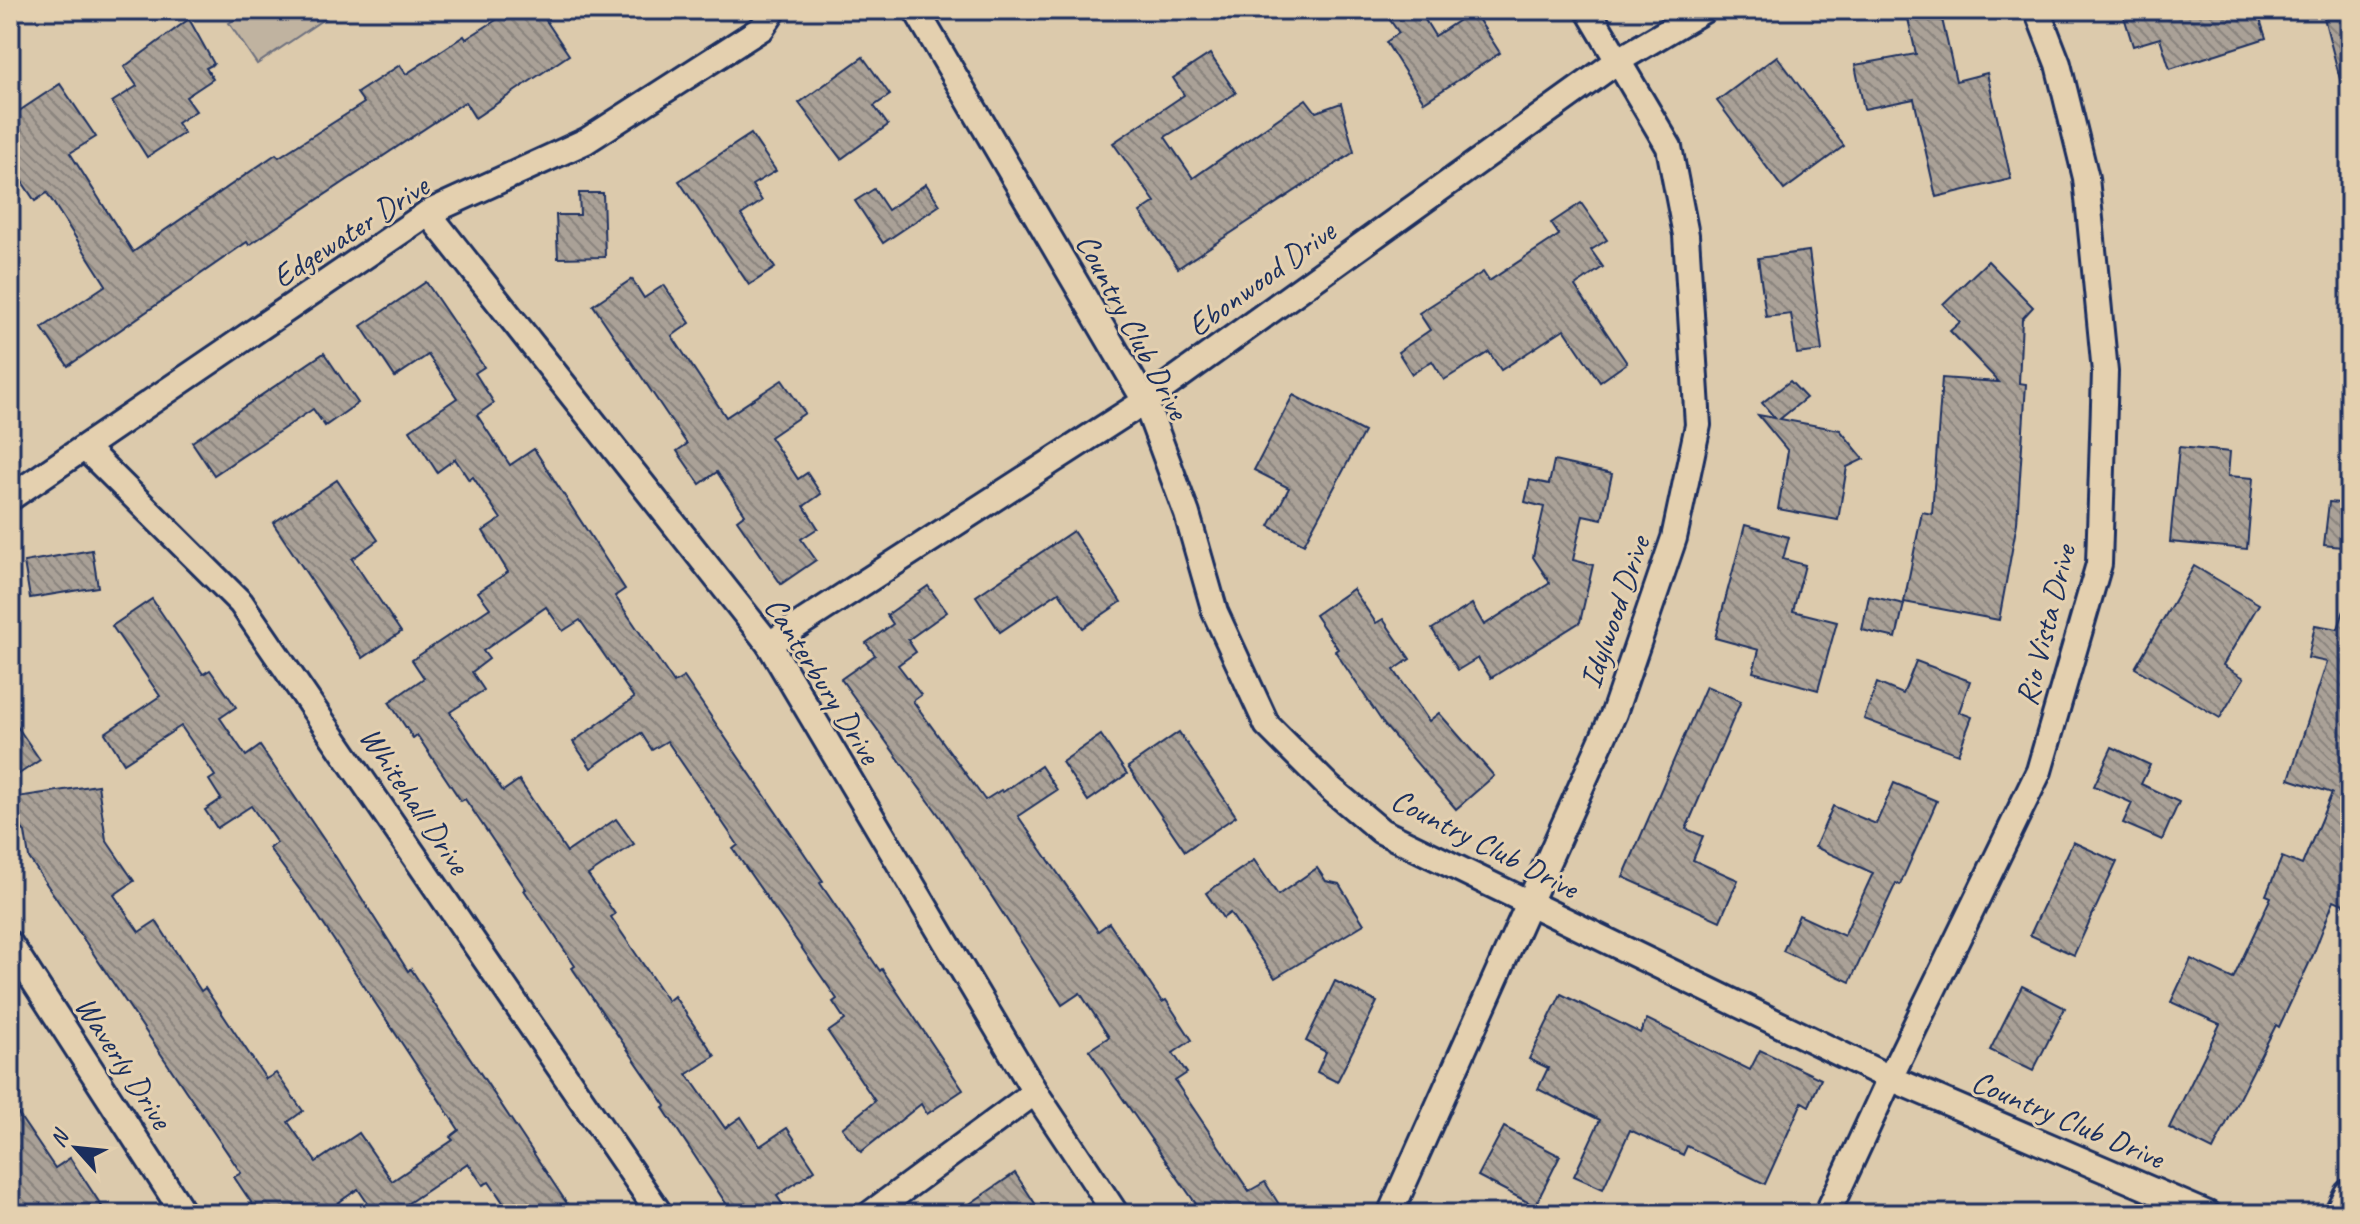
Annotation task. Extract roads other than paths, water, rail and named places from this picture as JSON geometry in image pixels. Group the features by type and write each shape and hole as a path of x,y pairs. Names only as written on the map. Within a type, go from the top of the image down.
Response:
{"main road":[{"path":"2341,1214 2350,1196"}],"street":[{"name":"Edgewater Drive","path":"10,498 428,213 586,141 762,28 774,10"},
{"name":"Country Club Drive","path":"916,10 1145,401 1187,514 1215,612 1267,725 1330,788 1381,831 1890,1078 2208,1214"},
{"name":"Idylwood Drive","path":"1390,1214 1614,713 1674,538 1698,425 1686,235 1669,147 1588,10"},
{"name":"Ebonwood Drive","path":"769,644 1145,401 1619,60 1704,10"},
{"name":"Rio Vista Drive","path":"1827,1214 2039,771 2099,564 2105,372 2086,178 2058,64 2037,10"},
{"name":"Canterbury Drive","path":"428,213 769,644 1035,1092 1116,1214"},
{"name":"Whitehall Drive","path":"85,448 241,603 660,1214"},
{"name":"Waverly Drive","path":"10,944 184,1214"},
{"path":"870,1214 1035,1092"}]}
